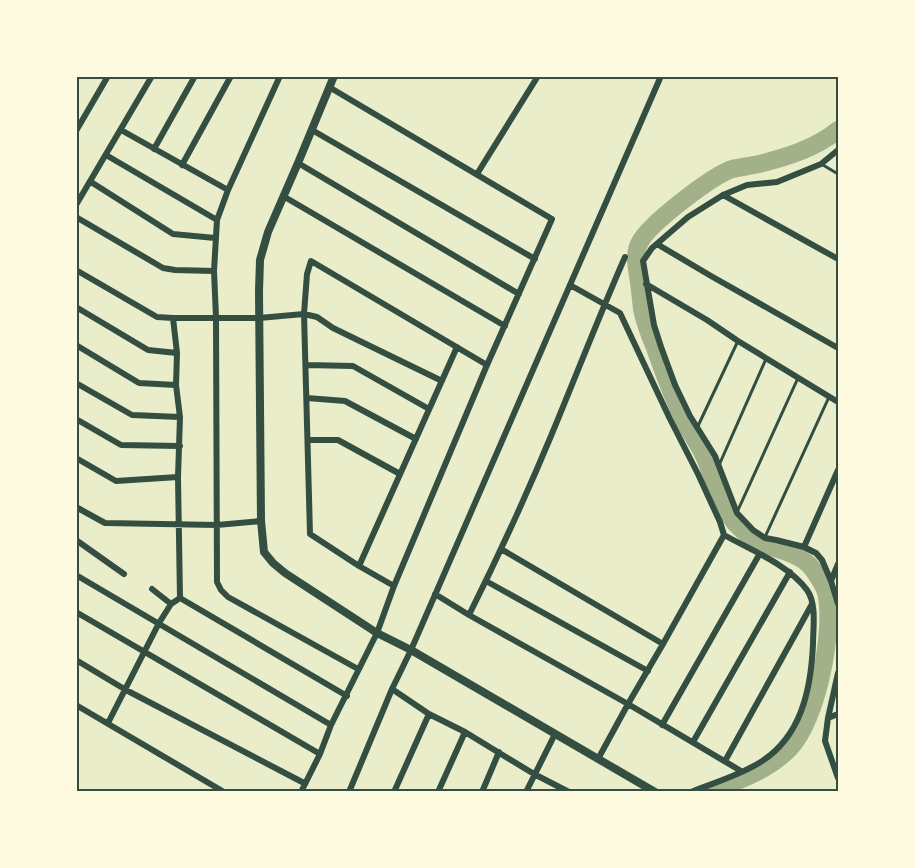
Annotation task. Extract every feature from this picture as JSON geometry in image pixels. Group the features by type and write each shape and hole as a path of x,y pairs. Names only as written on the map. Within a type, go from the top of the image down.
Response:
{"street":[{"path":"76,131 108,76"},
{"path":"76,206 152,76"},
{"path":"154,149 195,76"},
{"path":"182,165 231,76"},
{"path":"334,76 271,223 262,250 259,318 261,521 264,552 285,573 377,633 411,650 655,792"},
{"path":"477,174 538,76"},
{"path":"349,792 661,76"},
{"path":"278,77 217,220 214,271 218,582 224,594 358,669"},
{"path":"301,792 320,754 331,725 377,633 394,586 487,365 552,219 329,87"},
{"path":"121,130 228,190"},
{"path":"312,130 535,259"},
{"path":"838,150 821,164 777,182 747,185 723,195 688,217 657,244 643,261 654,325 675,385 719,465 737,513 753,530 765,538 804,547 816,553 822,560 838,604"},
{"path":"106,155 217,220"},
{"path":"298,163 519,294"},
{"path":"91,182 173,234 215,238"},
{"path":"723,195 838,259"},
{"path":"283,196 506,326"},
{"path":"76,217 163,268 214,271"},
{"path":"657,244 838,348"},
{"path":"469,615 551,437 625,257"},
{"path":"394,586 310,534 304,314 310,261 487,365"},
{"path":"76,270 157,317 259,318 304,314 317,317 333,328 442,381"},
{"path":"646,284 838,402"},
{"path":"570,285 620,313 698,474 724,536 598,759"},
{"path":"76,307 148,350 177,353"},
{"path":"172,318 177,353 176,385 180,417 178,477 180,598"},
{"path":"76,345 139,383 176,385"},
{"path":"359,566 457,347"},
{"path":"306,365 353,366 429,409"},
{"path":"76,383 132,415 180,417"},
{"path":"307,398 345,401 416,439"},
{"path":"76,419 121,446 180,446"},
{"path":"308,440 338,440 400,474"},
{"path":"76,458 116,481 178,477"},
{"path":"804,547 838,470"},
{"path":"76,507 105,523 217,525 261,521"},
{"path":"691,792 759,763 775,751 790,735 800,716 808,687 813,649 813,604 809,592 790,572 724,536"},
{"path":"76,540 124,574"},
{"path":"501,549 663,644"},
{"path":"662,725 759,555"},
{"path":"831,581 838,564"},
{"path":"693,742 790,572"},
{"path":"76,575 331,725"},
{"path":"486,581 648,671"},
{"path":"152,589 171,604"},
{"path":"435,594 741,771"},
{"path":"108,723 159,623 171,604 180,598"},
{"path":"180,598 346,696"},
{"path":"725,761 813,604"},
{"path":"76,612 320,754"},
{"path":"76,660 126,690 304,783"},
{"path":"838,673 825,741 835,759 838,778"},
{"path":"392,689 429,714 569,792"},
{"path":"76,705 225,792"},
{"path":"394,792 429,714"},
{"path":"828,718 838,714"},
{"path":"438,792 465,732"},
{"path":"526,792 555,734"},
{"path":"482,792 499,752"}],"lane":[{"path":"821,164 838,174"},
{"path":"698,428 738,341"},
{"path":"719,465 767,358"},
{"path":"737,513 798,378"},
{"path":"765,538 829,397"}],"waterway":[{"path":"710,792 753,774 772,763 790,748 800,735 816,696 822,674 828,628 826,592 812,568 801,558 751,537 735,523 725,508 704,456 677,406 648,329 642,309 637,251 640,242 656,224 682,201 723,173 801,151 838,130"}]}
